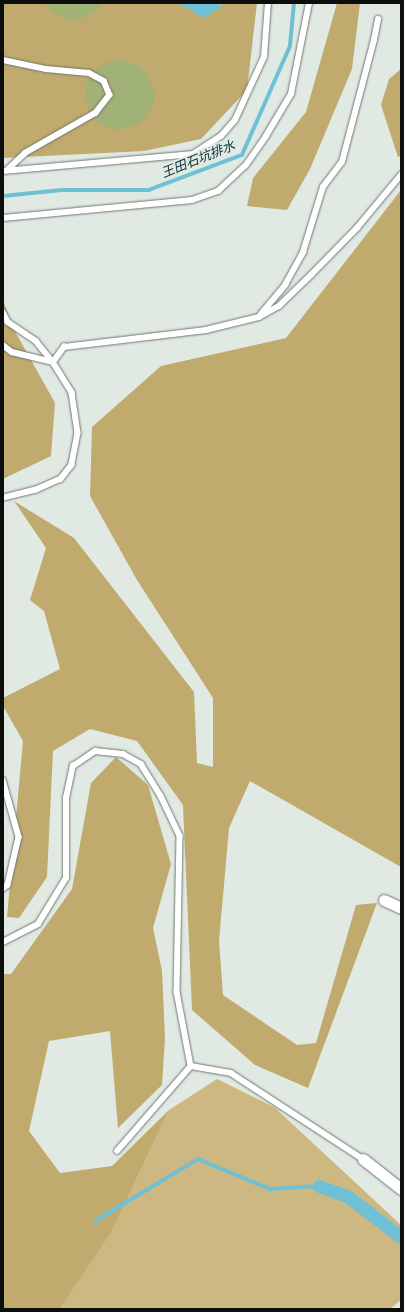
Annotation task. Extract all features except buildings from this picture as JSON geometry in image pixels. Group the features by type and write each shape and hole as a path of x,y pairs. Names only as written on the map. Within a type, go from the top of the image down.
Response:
{"street":[{"path":"384,900 401,908"},
{"path":"363,1159 401,1189"}],"lane":[{"path":"6,170 161,159 193,154 221,136 235,120 264,57 268,3"},
{"path":"3,218 192,200 218,190 246,165 266,136 291,94 309,3"},
{"path":"259,317 286,285 303,252 323,186 342,162 374,40 378,19"},
{"path":"3,60 46,69 89,73 104,81 110,95 96,113 26,153 6,170"},
{"path":"53,362 64,348 206,330 259,317 279,306 311,275 357,228 401,175"},
{"path":"3,312 8,322 36,341 53,362 72,393 78,433 72,465 61,479 36,490 3,498"},
{"path":"3,345 12,352 53,362"},
{"path":"3,942 38,924 66,878 66,798 73,766 95,750 124,754 141,764 161,796 180,836 178,992 191,1066"},
{"path":"3,780 19,837 8,885 3,889"},
{"path":"117,1151 191,1066"},
{"path":"191,1066 231,1073 363,1159"}],"shaded area":[{"path":"3,3 182,3 207,12 224,3 257,3 247,90 201,139 144,151 3,158"},
{"path":"337,3 360,3 352,69 310,169 287,210 247,206 253,178 306,112"},
{"path":"401,69 401,156 398,157 381,105 389,79"},
{"path":"401,190 401,867 250,781 229,828 219,941 223,995 297,1045 316,1043 356,905 377,903 308,1088 255,1065 192,1010 183,805 137,741 90,729 53,751 47,877 19,918 7,917 23,741 3,706 3,698 60,669 44,611 30,600 46,548 14,501 74,538 194,692 197,763 213,767 213,698 137,580 90,496 92,427 161,366 286,338"},
{"path":"3,300 12,326 55,403 51,456 3,479"},
{"path":"116,757 148,785 171,864 153,928 162,971 165,1038 162,1085 118,1128 110,1031 49,1041 29,1131 60,1173 112,1166 169,1110 111,1233 60,1309 3,1309 3,974 11,974 72,889 91,783"},
{"path":"217,1079 274,1107 401,1225 401,1300 390,1309 60,1309 111,1233 169,1110"}],"water":[{"path":"178,3 220,3 221,7 204,18"}],"waterway":[{"name":"王田石坑排水","path":"3,196 62,190 149,190 242,155 290,46 294,3"},
{"path":"95,1221 198,1159 270,1189 319,1186"},
{"path":"319,1186 347,1196 401,1237"}]}
